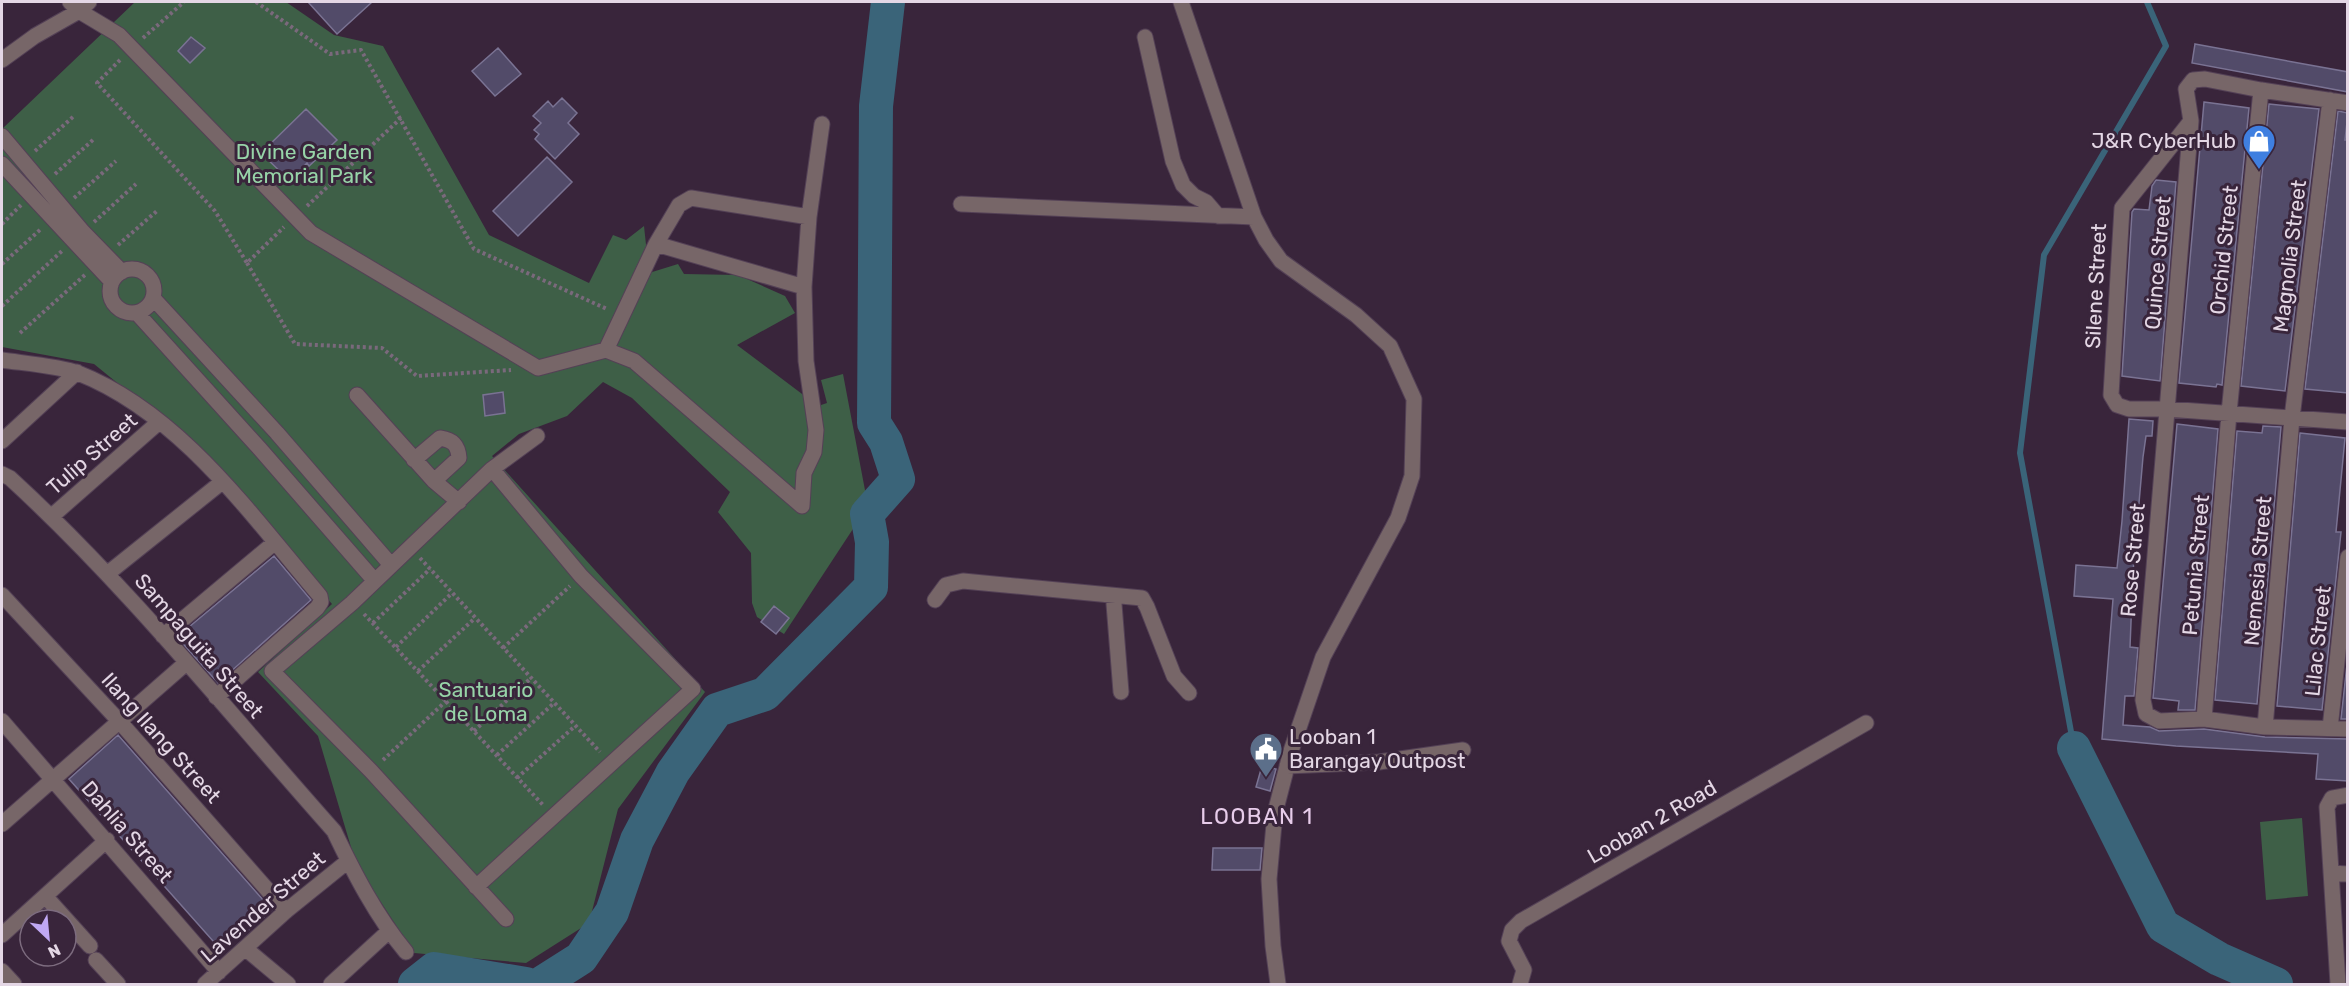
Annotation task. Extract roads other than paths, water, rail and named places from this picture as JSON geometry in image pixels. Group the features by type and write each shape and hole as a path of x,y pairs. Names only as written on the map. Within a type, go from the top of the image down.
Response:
{"street":[{"path":"1181,2 1254,217 1266,240 1281,261 1356,315 1390,346 1414,399 1412,476 1398,518 1323,657 1287,766 1275,813 1269,879 1278,984"},
{"path":"2,60 79,5 119,35 311,233 538,368 606,350 634,361 802,506 804,473 814,452 816,430 806,362 804,287 809,218 822,124"},
{"path":"1145,38 1173,161 1183,184 1194,196 1206,202 1218,216"},
{"name":"Quince Street","path":"2167,409 2191,121 2186,89 2193,80 2205,79 2261,90"},
{"path":"2261,90 2348,103"},
{"name":"Orchid Street","path":"2229,413 2261,90"},
{"name":"Magnolia Street","path":"2292,418 2330,100"},
{"name":"Silene Street","path":"2167,409 2129,409 2117,405 2111,395 2122,208 2191,121"},
{"path":"2,136 83,232 117,277"},
{"path":"2,164 117,277"},
{"path":"606,350 656,244 679,205 691,198 809,218"},
{"path":"961,204 1254,217"},
{"path":"656,244 804,287"},
{"path":"133,269 141,270 148,275 154,290 153,298 149,305 137,313 130,313 117,307 110,294 117,277 133,269"},
{"path":"153,298 277,434 391,565"},
{"path":"137,313 374,580"},
{"path":"2,360 76,372 125,397 177,434 222,482 320,596 321,602 317,608 216,697"},
{"path":"2,441 76,372"},
{"path":"357,395 434,481 459,502"},
{"path":"2167,409 2348,422"},
{"name":"Rose Street","path":"2167,409 2142,700 2146,714 2159,722 2204,719"},
{"name":"Petunia Street","path":"2204,719 2229,413"},
{"name":"Nemesia Street","path":"2265,727 2292,418"},
{"name":"Tulip Street","path":"52,516 159,422"},
{"path":"260,449 277,434"},
{"path":"506,919 371,771 272,671 352,603 492,469 537,436"},
{"path":"414,460 440,438 450,439 458,448 459,458 434,481"},
{"path":"476,887 693,689 581,576 492,469"},
{"name":"Sampaguita Street","path":"4,479 52,516 107,574 334,831 348,861 389,931 406,952"},
{"path":"107,574 222,482"},
{"path":"163,636 274,543"},
{"name":"Lilac Street","path":"2330,729 2348,557"},
{"path":"935,600 946,585 963,581 1142,598 1174,676 1189,693"},
{"name":"Ilang Ilang Street","path":"2,595 120,722 286,911"},
{"path":"1114,604 1121,692"},
{"path":"2,824 186,663"},
{"path":"2204,719 2265,727 2348,729"},
{"name":"Dahlia Street","path":"2,721 219,972"},
{"name":"Looban 2 Road","path":"1520,984 1524,970 1509,941 1512,930 1521,921 1866,723"},
{"path":"1287,766 1379,762 1463,750"},
{"path":"2338,984 2342,949 2331,873 2327,807 2332,798 2348,795"},
{"path":"2,935 107,840"},
{"name":"Lavender Street","path":"205,984 286,911 348,861"},
{"path":"2331,873 2348,874"},
{"path":"45,896 118,984"},
{"path":"331,984 389,931"},
{"path":"246,949 288,984"},
{"path":"2,971 14,984"}],"waterway":[{"path":"540,984 581,958 612,912 637,840 673,772 717,710 765,694 871,587 872,542 867,514 898,479 886,442 874,423 876,106 888,2"},
{"path":"2074,748 2020,453 2044,255 2166,46 2147,2"},
{"path":"2074,748 2163,926 2219,959 2276,984"},
{"path":"415,984 434,969 526,984"}],"place":[{"name":"J&R CyberHub","path":"2259,170"},
{"name":"Looban 1 Barangay Outpost","path":"1266,778"}],"district":[{"name":"LOOBAN 1","path":"1257,816"}],"park label":[{"name":"Divine Garden Memorial Park","path":"304,164"},
{"name":"Santuario de Loma","path":"486,702"}]}
